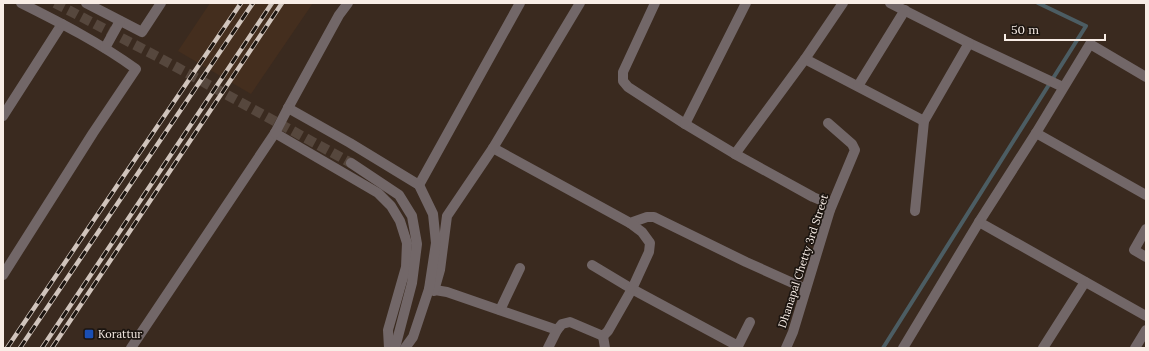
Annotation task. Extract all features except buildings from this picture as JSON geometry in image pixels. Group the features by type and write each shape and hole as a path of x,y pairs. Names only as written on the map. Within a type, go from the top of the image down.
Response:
{"street":[{"path":"3,275 93,133 136,69 105,48 21,3"},
{"path":"86,3 142,32 161,3"},
{"path":"131,348 275,133 339,15 348,3"},
{"path":"419,185 520,3"},
{"path":"404,348 413,337 440,270 448,216 493,148 580,3"},
{"path":"655,3 623,72 623,81 628,87 735,154 807,194 825,202 830,210"},
{"path":"685,124 746,3"},
{"path":"735,154 805,59 843,3"},
{"path":"890,3 969,43 1063,87"},
{"path":"858,86 905,10"},
{"path":"105,48 120,21"},
{"path":"3,116 62,24"},
{"path":"915,211 924,121 969,43"},
{"path":"903,348 979,222 1036,133 1090,44 1146,77"},
{"path":"805,59 924,121"},
{"path":"288,108 350,143 419,185 433,214 436,243 431,290"},
{"name":"Dhanapal Chetty 3rd Street","path":"786,348 794,332 830,210 855,150 852,144 828,123"},
{"path":"275,133 378,193 391,206 400,221 407,243 406,267 388,330 389,348"},
{"path":"1036,133 1146,195"},
{"path":"493,148 630,223 642,232 650,244 649,252 632,289 608,331 603,336"},
{"path":"351,163 399,195 412,216 417,244 412,283 395,348"},
{"path":"630,223 647,217 654,217 746,262 806,289"},
{"path":"979,222 1146,316"},
{"path":"1146,229 1134,250 1146,257"},
{"path":"592,265 632,289 738,346 750,322"},
{"path":"500,310 520,268"},
{"path":"1043,348 1086,282"},
{"path":"431,290 446,292 557,330"},
{"path":"548,348 557,330 562,324 570,322 603,336"},
{"path":"1135,348 1146,330"},
{"path":"603,336 605,348"}],"shaded area":[{"path":"210,3 313,3 251,94 178,51"}],"waterway":[{"path":"883,348 1086,26 1038,3"}],"tunnel":[{"path":"55,3 158,57 351,163"}],"railway":[{"path":"7,348 241,3"},
{"path":"20,348 253,3"},
{"path":"42,348 272,3"},
{"path":"52,348 282,3"}],"place":[{"name":"Korattur","path":"89,334"}]}
